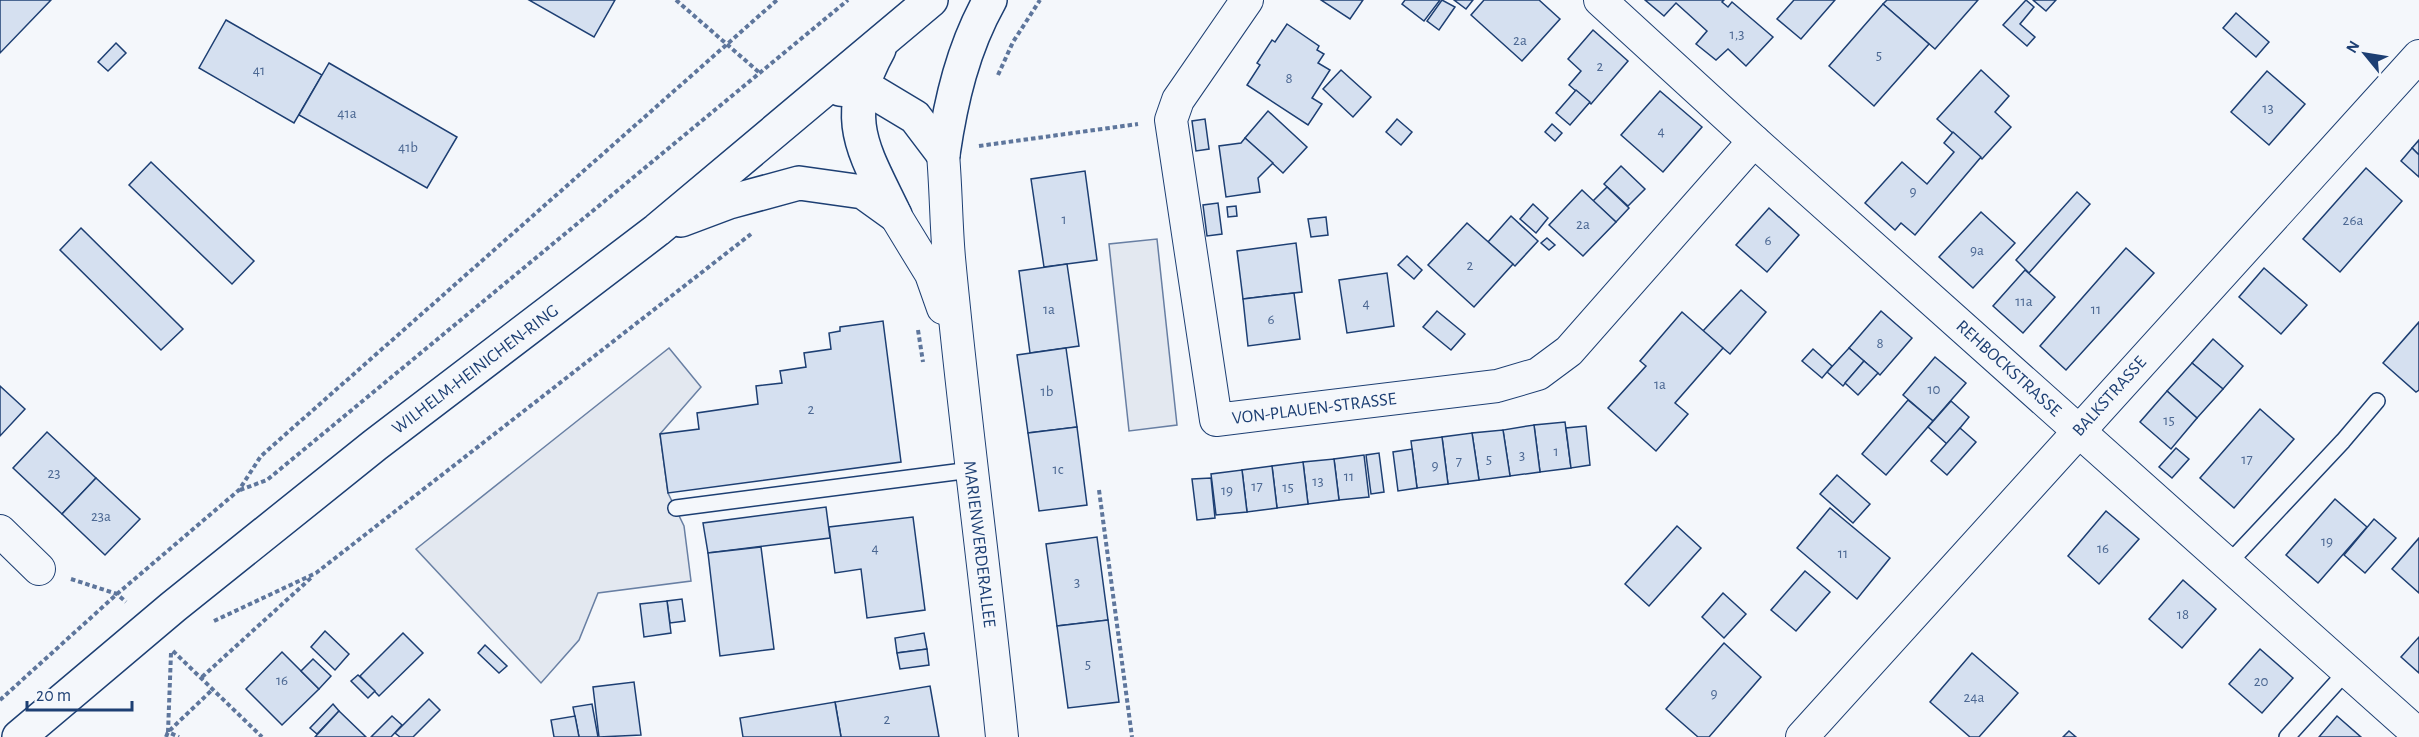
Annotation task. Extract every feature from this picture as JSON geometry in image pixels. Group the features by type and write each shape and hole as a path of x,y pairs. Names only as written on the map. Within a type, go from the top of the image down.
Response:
{"main road":[{"name":"WILHELM-HEINICHEN-RING","path":"19,737 173,607 375,445 657,230 931,0"},
{"path":"944,164 951,100 976,25 990,0"},
{"path":"884,39 867,70 860,91 858,128 866,156 896,215"},
{"path":"826,88 875,93 915,117 944,164"},
{"path":"657,230 729,202 799,183 863,192 896,215"}],"street":[{"path":"1171,120 1178,100 1247,0"},
{"name":"REHBOCKSTRASSE","path":"1600,0 1754,141 2419,735"},
{"name":"BALKSTRASSE","path":"1802,737 2419,56"},
{"name":"VON-PLAUEN-STRASSE","path":"1171,120 1216,420 1497,386 1538,374 1569,351 1754,141"},
{"name":"MARIENWERDERALLEE","path":"944,164 949,255 970,470 988,597 1002,737"},
{"name":"MARIENWERDERALLEE","path":"896,215 931,274 959,351"},
{"path":"0,531 39,568"}],"lane":[{"path":"2226,562 2239,552 2335,450 2377,401"},
{"path":"676,508 970,470"},
{"path":"2287,737 2347,671"}],"path":[{"path":"676,0 726,46 761,74"},
{"path":"0,700 117,594 239,490 261,456 777,0"},
{"path":"239,490 267,480 848,0"},
{"path":"995,82 1013,42 1040,0"},
{"path":"944,164 978,146 1171,120"},
{"path":"978,146 981,135"},
{"path":"202,677 316,573 748,235 758,230"},
{"path":"1099,490 1132,737"},
{"path":"39,568 117,594"},
{"path":"210,623 316,573"},
{"path":"167,734 171,649 262,737"},
{"path":"167,734 213,689"},
{"path":"167,734 179,737"}],"shaded area":[{"path":"1157,239 1177,425 1129,431 1109,244"},
{"path":"669,348 701,387 660,434 668,493 684,526 691,581 598,593 579,640 541,683 416,549"}],"building":[{"path":"0,0 51,0 0,53"},
{"path":"529,0 615,0 594,37"},
{"path":"1321,0 1363,0 1350,19"},
{"path":"1405,0 1440,0 1424,21 1402,4"},
{"path":"1442,0 1455,7 1439,30 1427,21"},
{"path":"1454,0 1473,0 1466,9"},
{"path":"1484,0 1539,0 1560,19 1522,61 1471,15"},
{"path":"1645,0 1724,0 1722,2 1728,7 1732,2 1773,37 1746,66 1728,49 1716,60 1696,44 1707,31 1676,3 1664,16"},
{"path":"1794,0 1835,0 1801,39 1777,19"},
{"path":"1887,0 1978,0 1935,49 1883,4"},
{"path":"2026,0 2034,7 2020,24 2035,37 2027,46 2003,25"},
{"path":"2033,0 2056,0 2046,11"},
{"path":"1883,4 1929,44 1874,106 1829,66"},
{"path":"2236,13 2269,42 2256,57 2223,28"},
{"path":"226,20 322,75 294,123 199,68"},
{"path":"1287,24 1319,46 1317,50 1324,54 1318,63 1330,70 1312,98 1322,104 1308,125 1247,85 1260,65 1257,63 1272,40 1275,42"},
{"path":"1593,30 1628,61 1591,104 1569,85 1581,71 1568,59"},
{"path":"116,43 126,53 108,71 98,62"},
{"path":"329,63 457,137 427,188 299,115"},
{"path":"1341,70 1371,97 1353,117 1323,89"},
{"path":"1981,70 2009,96 1995,112 2011,127 1982,159 1937,119"},
{"path":"2267,71 2305,104 2269,145 2231,112"},
{"path":"1576,90 1590,102 1570,125 1556,113"},
{"path":"1660,91 1702,127 1663,172 1621,135"},
{"path":"1268,111 1307,147 1283,173 1245,138"},
{"path":"1205,119 1209,149 1196,151 1192,121"},
{"path":"1397,119 1412,132 1401,145 1386,132"},
{"path":"1552,124 1562,133 1555,141 1545,132"},
{"path":"1953,132 1981,157 1915,235 1901,223 1895,230 1865,203 1902,162 1927,184 1954,152 1944,143"},
{"path":"1245,138 1273,163 1258,178 1260,192 1226,197 1219,146 1241,143"},
{"path":"2419,140 2419,155 2412,148"},
{"path":"2412,148 2419,155 2419,177 2401,161"},
{"path":"151,162 254,261 232,284 129,185"},
{"path":"1621,166 1645,189 1628,206 1604,184"},
{"path":"2366,168 2402,201 2340,272 2303,239"},
{"path":"1085,171 1097,260 1044,267 1031,179"},
{"path":"1607,187 1629,208 1616,222 1593,201"},
{"path":"1582,190 1616,222 1583,256 1549,225"},
{"path":"2077,192 2090,204 2029,273 2016,260"},
{"path":"1218,203 1222,234 1207,236 1203,205"},
{"path":"1533,204 1548,218 1536,233 1520,219"},
{"path":"1236,206 1237,216 1228,217 1227,207"},
{"path":"1769,208 1799,235 1767,272 1736,245"},
{"path":"1981,212 2015,243 1973,288 1939,257"},
{"path":"1511,216 1538,241 1515,266 1488,242"},
{"path":"1326,217 1328,235 1311,237 1308,219"},
{"path":"1467,223 1513,264 1474,307 1428,265"},
{"path":"81,228 183,329 161,350 60,250"},
{"path":"1547,238 1555,245 1549,250 1541,243"},
{"path":"1296,243 1302,292 1243,299 1237,251"},
{"path":"2126,248 2154,273 2066,370 2040,346"},
{"path":"1407,256 1422,270 1414,279 1398,265"},
{"path":"1067,264 1079,346 1030,353 1019,271"},
{"path":"2264,268 2307,305 2281,334 2239,297"},
{"path":"2025,270 2055,297 2023,333 1993,306"},
{"path":"1387,273 1394,326 1347,333 1339,280"},
{"path":"1741,290 1766,312 1730,354 1703,331"},
{"path":"1294,293 1300,339 1248,346 1243,299"},
{"path":"1437,311 1465,334 1451,350 1423,327"},
{"path":"1881,311 1912,338 1880,375 1849,348"},
{"path":"1682,312 1723,348 1675,403 1688,414 1656,451 1608,408 1646,366 1640,361"},
{"path":"883,321 901,462 668,493 660,434 699,429 697,413 758,404 756,386 782,383 780,371 806,367 804,353 831,349 829,333 840,331 840,327"},
{"path":"2419,322 2419,390 2416,392 2383,363"},
{"path":"2213,339 2243,366 2223,389 2192,363"},
{"path":"1066,348 1077,427 1028,433 1017,355"},
{"path":"1849,348 1864,361 1843,386 1827,372"},
{"path":"1813,349 1832,366 1822,378 1802,361"},
{"path":"1935,357 1966,383 1933,421 1903,395"},
{"path":"1864,361 1878,373 1858,395 1845,383"},
{"path":"2192,363 2223,389 2197,418 2167,391"},
{"path":"0,386 25,409 0,436"},
{"path":"2167,391 2197,418 2171,449 2140,422"},
{"path":"1908,400 1933,421 1886,475 1862,454"},
{"path":"1951,401 1969,417 1947,444 1928,427"},
{"path":"2260,409 2294,439 2234,508 2200,478"},
{"path":"1565,422 1571,468 1540,472 1534,425"},
{"path":"1534,425 1540,472 1510,476 1503,430"},
{"path":"1586,426 1590,465 1571,468 1566,428"},
{"path":"1077,427 1087,505 1039,511 1028,433"},
{"path":"1960,428 1976,442 1947,475 1931,461"},
{"path":"1503,430 1510,476 1479,480 1472,433"},
{"path":"47,432 96,478 62,514 13,468"},
{"path":"1472,433 1479,480 1448,484 1442,437"},
{"path":"1442,437 1448,484 1417,488 1411,441"},
{"path":"2176,448 2189,459 2172,478 2159,467"},
{"path":"1412,449 1417,488 1398,491 1393,452"},
{"path":"1379,453 1384,492 1371,494 1366,455"},
{"path":"1364,455 1369,497 1339,500 1334,459"},
{"path":"1334,459 1339,500 1308,504 1303,462"},
{"path":"1303,462 1308,504 1277,508 1272,466"},
{"path":"1272,466 1277,508 1247,512 1242,470"},
{"path":"1242,470 1247,512 1216,515 1211,474"},
{"path":"1837,475 1870,504 1853,523 1820,494"},
{"path":"96,478 140,519 105,555 62,514"},
{"path":"1211,478 1215,518 1197,520 1192,479"},
{"path":"2335,499 2367,527 2318,583 2286,555"},
{"path":"826,507 830,538 708,553 703,523"},
{"path":"1830,508 1890,558 1857,599 1797,548"},
{"path":"2106,511 2139,539 2099,584 2068,556"},
{"path":"913,517 925,610 867,618 861,569 835,573 829,527"},
{"path":"2374,519 2396,538 2365,573 2344,555"},
{"path":"1677,526 1701,548 1649,606 1625,584"},
{"path":"1097,537 1108,620 1057,626 1046,544"},
{"path":"2419,538 2419,593 2392,569"},
{"path":"761,547 774,649 720,656 708,553"},
{"path":"1805,571 1830,592 1796,631 1771,610"},
{"path":"2183,580 2216,609 2182,648 2149,619"},
{"path":"1723,593 1746,614 1724,638 1702,617"},
{"path":"682,599 685,621 670,623 667,601"},
{"path":"667,601 671,633 644,637 640,604"},
{"path":"1108,620 1119,702 1068,708 1057,626"},
{"path":"325,631 349,654 335,670 311,647"},
{"path":"403,633 423,653 379,696 360,676"},
{"path":"924,633 927,649 897,653 895,638"},
{"path":"2419,637 2419,673 2401,657"},
{"path":"1724,643 1761,677 1709,737 1698,737 1666,709"},
{"path":"485,645 507,666 499,673 478,653"},
{"path":"927,649 929,665 900,669 897,653"},
{"path":"2260,649 2293,678 2262,713 2229,684"},
{"path":"282,652 319,689 282,725 246,689"},
{"path":"1972,653 2018,693 1979,737 1970,737 1930,702"},
{"path":"313,659 331,676 319,689 301,671"},
{"path":"358,675 375,691 368,698 351,681"},
{"path":"634,682 641,735 599,737 593,687"},
{"path":"930,686 939,737 841,737 835,702"},
{"path":"429,699 440,710 413,737 400,737 395,733"},
{"path":"835,702 841,737 743,737 740,718"},
{"path":"333,704 339,711 317,734 310,728"},
{"path":"592,704 598,737 579,737 573,707"},
{"path":"339,711 366,737 315,737"},
{"path":"392,716 402,725 391,737 371,737"},
{"path":"575,716 579,737 554,737 551,720"},
{"path":"2337,716 2361,737 2319,737"},
{"path":"2069,731 2076,737 2063,737"}]}
